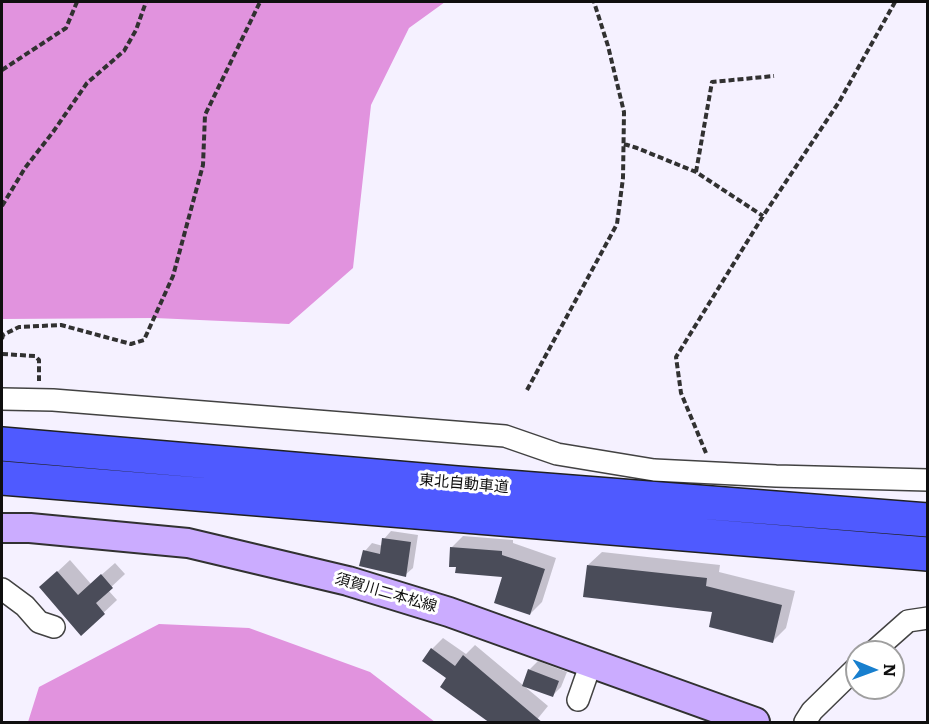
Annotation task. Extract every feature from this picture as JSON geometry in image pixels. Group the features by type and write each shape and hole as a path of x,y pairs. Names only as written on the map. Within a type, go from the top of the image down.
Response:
{"highway":[{"name":"東北自動車道","path":"2,444 927,520"},
{"path":"2,478 927,554"}],"main road":[{"name":"須賀川二本松線","path":"2,528 30,528 188,543 348,581 449,612 755,723"}],"street":[{"path":"2,399 53,400 505,436 557,454 654,470 927,480"},
{"path":"2,589 25,606 39,622 54,627"},
{"path":"887,640 908,621 927,618"},
{"path":"578,700 591,663"},
{"path":"805,723 812,711 845,679"}],"path":[{"path":"2,70 66,28 77,2"},
{"path":"2,206 25,168 87,83 124,51 136,30 146,2"},
{"path":"2,339 3,335 19,327 61,325 131,344 144,340 172,276 203,165 205,115 260,2"},
{"path":"527,390 617,224 623,178 624,112 608,46 594,2"},
{"path":"714,473 681,393 676,357 763,216 839,102 895,2"},
{"path":"696,172 712,82 774,76"},
{"path":"624,144 696,172 763,216"},
{"path":"2,354 35,356 39,360 37,400"}],"shaded area":[{"path":"2,2 445,2 409,28 371,105 353,268 289,324 155,318 2,319"},
{"path":"159,624 249,628 370,672 435,722 28,722 39,687"}],"building":[{"path":"382,538 411,542 406,577 359,566 363,550 380,554"},
{"path":"450,547 502,551 502,555 545,569 530,615 494,603 502,577 455,573 456,567 449,567"},
{"path":"587,565 707,578 706,586 782,605 773,643 709,627 712,612 583,597"},
{"path":"57,571 78,595 101,574 113,588 96,603 105,614 81,636 39,587"},
{"path":"431,648 455,666 463,655 543,723 490,723 440,687 446,678 422,661"},
{"path":"528,669 559,681 553,697 522,686"}]}
